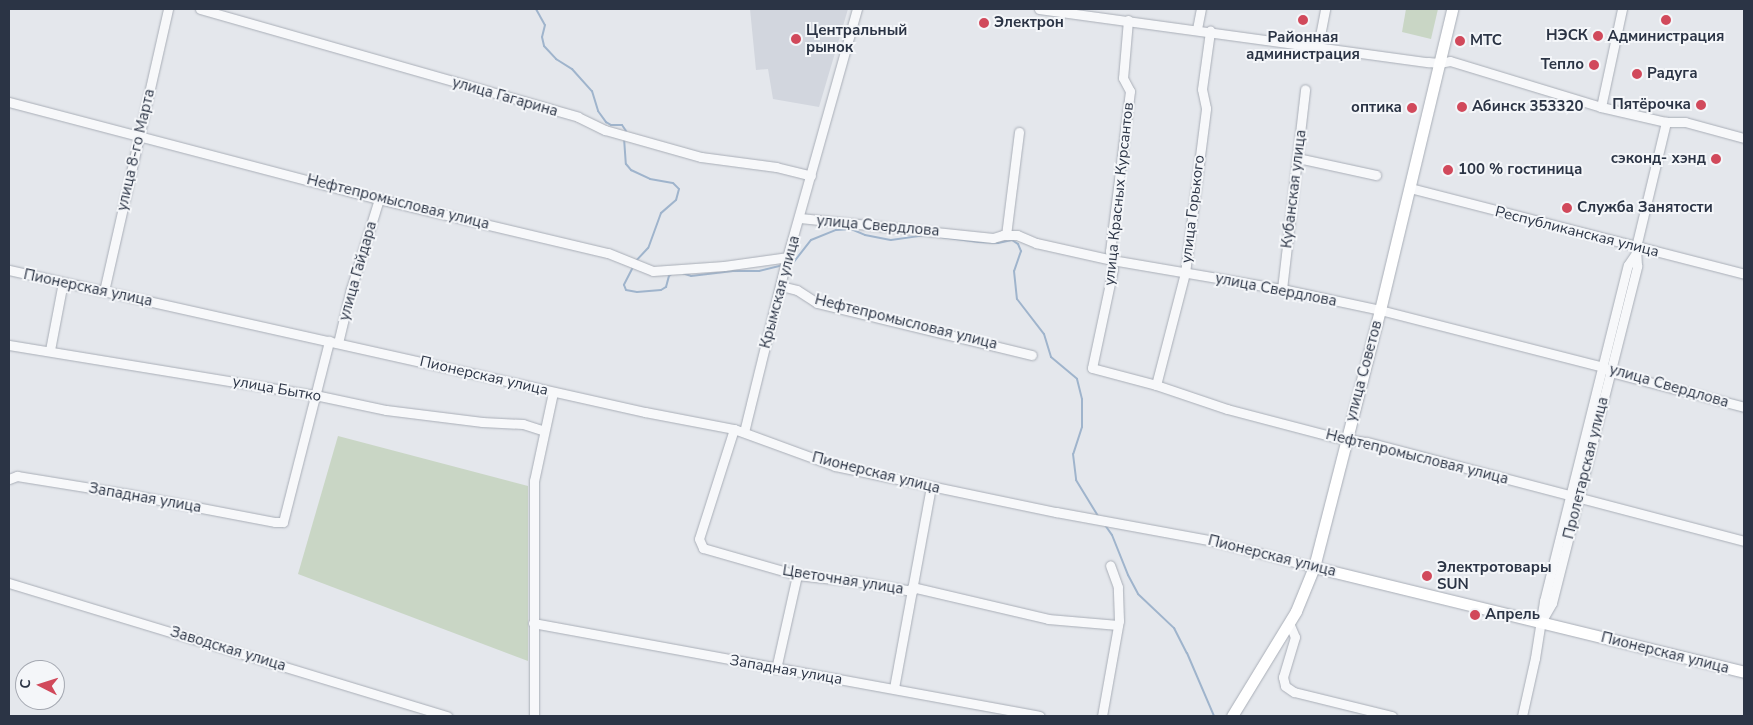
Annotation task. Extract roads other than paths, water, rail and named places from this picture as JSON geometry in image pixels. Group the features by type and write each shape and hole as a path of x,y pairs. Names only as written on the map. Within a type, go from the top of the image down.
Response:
{"main road":[{"name":"улица Советов","path":"1232,716 1290,623 1314,567 1380,310 1452,9"},
{"name":"Пионерская улица","path":"1314,567 1744,672"}],"street":[{"name":"улица 8-го Марта","path":"104,291 168,9"},
{"name":"улица Гагарина","path":"200,9 578,117 605,130 701,157 776,167 811,176"},
{"name":"Крымская улица","path":"744,432 788,257 857,9"},
{"path":"1039,9 1439,63 1450,61 1602,107 1666,122 1685,122 1744,138"},
{"path":"1197,29 1202,9"},
{"path":"1318,46 1325,9"},
{"path":"1602,107 1622,9"},
{"name":"улица Красных Курсантов","path":"1092,368 1113,269 1110,251 1130,90 1123,78 1128,20"},
{"name":"улица Горького","path":"1156,385 1185,273 1206,108 1202,89 1210,31"},
{"name":"Кубанская улица","path":"1282,289 1305,90"},
{"name":"Нефтепромысловая улица","path":"9,102 379,199 608,253 653,271 724,266 788,257"},
{"name":"Пролетарская улица","path":"1522,716 1544,601 1574,497 1607,369 1628,265 1636,250 1666,122"},
{"path":"1006,235 1019,132"},
{"path":"1298,158 1376,175"},
{"name":"Республиканская улица","path":"1410,188 1636,250 1744,274"},
{"name":"улица Гайдара","path":"283,522 315,395 334,342 379,199"},
{"name":"улица Свердлова","path":"800,218 993,238 1017,235 1036,243 1112,260 1282,289 1380,310 1744,407"},
{"name":"Пионерская улица","path":"9,270 553,392 734,429 817,462 931,487 1208,540 1314,567"},
{"path":"50,350 63,282"},
{"name":"Нефтепромысловая улица","path":"781,286 797,290 817,302 1032,355"},
{"name":"улица Бытко","path":"9,345 50,350 315,395 386,410 482,422 523,424 544,431"},
{"name":"Нефтепромысловая улица","path":"1092,368 1156,385 1227,409 1744,541"},
{"path":"534,716 534,480 553,392"},
{"name":"Цветочная улица","path":"734,429 701,534 700,543 703,548 797,575 912,589 1048,619 1118,625"},
{"name":"Западная улица","path":"9,479 17,476 128,494 274,522 283,522"},
{"path":"894,688 931,487"},
{"path":"1102,716 1118,625 1118,587 1110,565"},
{"path":"776,669 797,575"},
{"name":"Заводская улица","path":"9,584 448,716"},
{"name":"Западная улица","path":"533,623 1040,716"},
{"path":"1290,623 1295,637 1283,677 1285,686 1294,692 1392,716"}],"waterway":[{"path":"536,9 545,25 542,37 544,46 556,59 572,69 592,91 598,111 606,122 611,125 622,125 626,131"},
{"path":"624,138 626,164 631,170 650,179 673,183 679,189 676,200 661,213 648,248 636,261"},
{"path":"788,265 793,263 811,240 836,230 851,229 865,235 891,240 926,235 979,242 998,243 1012,240 1018,244 1021,251 1014,271 1017,299 1044,334 1051,357 1077,379 1082,399 1082,427 1073,454 1076,480 1098,516"},
{"path":"682,273 691,276 733,271 759,271 783,265"},
{"path":"633,267 624,285 626,290 637,292 661,290 666,287 669,276 673,273"},
{"path":"1105,525 1112,535 1138,594 1174,628 1214,716"}],"place":[{"name":"Районная администрация","path":"1303,20"},
{"name":"Администрация","path":"1666,20"},
{"name":"Электрон","path":"984,23"},
{"name":"НЭСК","path":"1598,36"},
{"name":"Центральный рынок","path":"796,39"},
{"name":"МТС","path":"1460,41"},
{"name":"Тепло","path":"1594,65"},
{"name":"Радуга","path":"1637,74"},
{"name":"Пятёрочка","path":"1701,105"},
{"name":"Абинск 353320","path":"1462,107"},
{"name":"оптика","path":"1412,108"},
{"name":"сэконд- хэнд","path":"1716,159"},
{"name":"100 % гостиница","path":"1448,170"},
{"name":"Служба Занятости","path":"1567,208"},
{"name":"Электротовары SUN","path":"1427,576"},
{"name":"Апрель","path":"1475,615"}]}
